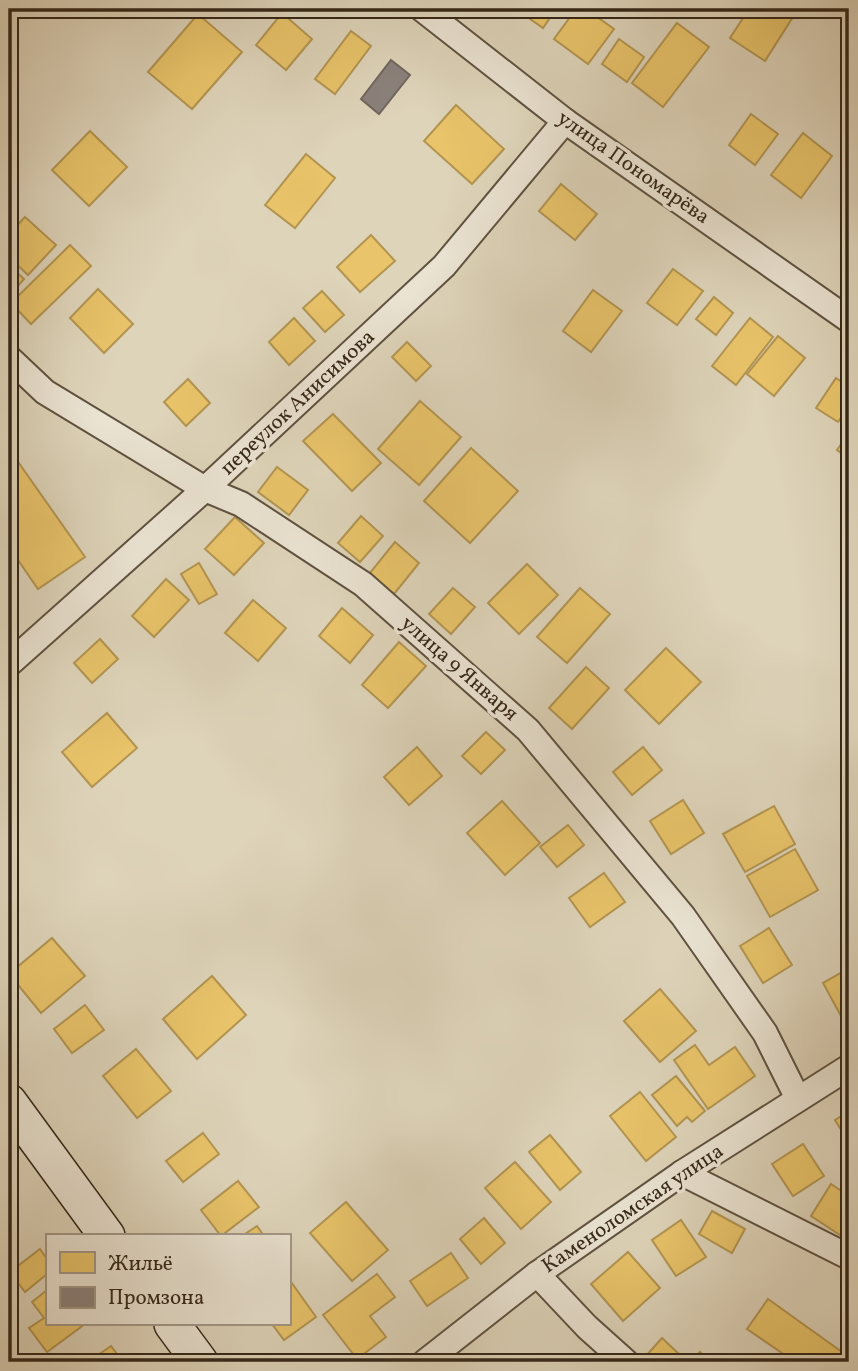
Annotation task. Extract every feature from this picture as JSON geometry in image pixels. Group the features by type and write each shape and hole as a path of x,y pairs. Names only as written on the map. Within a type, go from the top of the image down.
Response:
{"main road":[{"path":"9,1102 106,1234"},
{"path":"173,1326 200,1362"}],"street":[{"name":"улица Пономарёва","path":"422,9 565,121 849,320"},
{"name":"переулок Анисимова","path":"9,664 205,489 444,266 565,121"},
{"name":"улица 9 Января","path":"9,358 46,392 205,489 241,504 363,584 528,730 683,916 765,1033 798,1099"},
{"name":"Каменоломская улица","path":"425,1362 537,1274 682,1173 849,1067"},
{"path":"682,1173 849,1256"},
{"path":"537,1274 626,1362"}],"building: Жильё":[{"path":"516,9 556,9 543,28"},
{"path":"576,9 586,9 614,29 588,64 554,39"},
{"path":"749,9 798,9 765,61 730,38"},
{"path":"282,13 312,39 286,70 256,45"},
{"path":"198,14 242,52 192,109 148,72"},
{"path":"677,23 709,47 663,107 632,83"},
{"path":"351,31 371,46 335,94 315,79"},
{"path":"619,39 644,57 627,82 602,64"},
{"path":"456,105 504,149 472,184 424,141"},
{"path":"751,114 778,134 755,165 729,145"},
{"path":"90,131 127,167 89,206 52,170"},
{"path":"803,133 832,156 801,198 771,175"},
{"path":"306,154 335,178 295,228 265,205"},
{"path":"561,184 597,214 575,240 539,211"},
{"path":"25,217 56,245 28,275 9,257 9,234"},
{"path":"371,235 395,261 360,292 337,267"},
{"path":"70,245 91,266 31,324 11,303"},
{"path":"9,265 24,279 9,296"},
{"path":"673,269 703,291 677,325 647,303"},
{"path":"98,289 133,324 104,353 70,318"},
{"path":"593,290 622,311 591,352 563,331"},
{"path":"322,291 344,315 325,332 303,308"},
{"path":"714,297 733,313 716,335 696,319"},
{"path":"294,318 315,341 289,365 269,342"},
{"path":"750,318 773,337 736,385 712,366"},
{"path":"778,336 805,358 774,396 747,374"},
{"path":"407,342 431,366 416,381 392,357"},
{"path":"836,378 849,387 849,406 838,422 816,408"},
{"path":"188,379 210,403 186,426 164,402"},
{"path":"420,401 461,437 419,485 378,449"},
{"path":"333,414 381,463 352,491 303,441"},
{"path":"849,433 849,459 837,450"},
{"path":"471,448 518,491 470,543 424,501"},
{"path":"9,449 85,557 38,589 9,547"},
{"path":"277,467 308,490 289,515 258,492"},
{"path":"361,516 383,536 360,562 338,543"},
{"path":"235,517 264,543 234,575 205,549"},
{"path":"395,542 419,563 394,594 369,574"},
{"path":"199,563 217,594 199,604 181,574"},
{"path":"527,564 558,595 519,634 488,603"},
{"path":"166,579 189,600 154,637 132,616"},
{"path":"453,588 475,607 451,634 429,614"},
{"path":"580,588 610,614 567,663 537,637"},
{"path":"253,600 286,628 258,661 225,633"},
{"path":"342,608 373,635 350,663 319,636"},
{"path":"100,639 118,659 92,683 74,663"},
{"path":"399,642 426,666 388,708 362,685"},
{"path":"666,648 701,682 659,724 625,690"},
{"path":"586,667 609,688 572,729 549,708"},
{"path":"107,713 137,748 92,787 62,752"},
{"path":"486,732 505,750 481,774 462,756"},
{"path":"417,747 442,776 409,805 384,777"},
{"path":"643,747 662,770 632,795 613,772"},
{"path":"683,800 704,833 671,854 650,821"},
{"path":"502,801 540,843 505,875 467,833"},
{"path":"774,806 795,844 745,872 723,834"},
{"path":"568,825 584,845 557,867 540,847"},
{"path":"795,849 818,890 770,917 747,876"},
{"path":"604,873 625,902 590,927 569,898"},
{"path":"769,928 792,965 763,983 740,946"},
{"path":"52,938 85,976 41,1013 9,974"},
{"path":"846,970 849,976 849,1012 841,1016 823,983"},
{"path":"212,976 246,1015 197,1059 163,1019"},
{"path":"660,989 696,1031 660,1062 624,1021"},
{"path":"85,1005 104,1030 72,1053 54,1029"},
{"path":"695,1045 709,1065 735,1047 755,1076 708,1109 674,1060"},
{"path":"136,1049 171,1091 137,1118 103,1076"},
{"path":"676,1076 705,1111 692,1122 687,1117 677,1126 652,1095"},
{"path":"640,1092 676,1137 646,1161 610,1116"},
{"path":"849,1111 849,1143 835,1120"},
{"path":"203,1133 219,1154 183,1182 166,1161"},
{"path":"550,1135 581,1172 560,1190 529,1152"},
{"path":"803,1144 824,1176 793,1196 772,1164"},
{"path":"515,1162 551,1202 521,1229 485,1188"},
{"path":"238,1181 259,1207 224,1234 219,1234 201,1210"},
{"path":"831,1184 849,1196 849,1241 811,1216"},
{"path":"346,1202 388,1250 352,1281 310,1233"},
{"path":"712,1211 745,1229 732,1253 699,1234"},
{"path":"484,1218 505,1243 481,1264 460,1239"},
{"path":"681,1220 706,1257 676,1276 652,1240"},
{"path":"257,1226 263,1234 245,1234"},
{"path":"40,1249 46,1258 46,1275 25,1292 10,1272"},
{"path":"628,1252 660,1288 623,1321 591,1284"},
{"path":"451,1253 468,1278 427,1306 410,1281"},
{"path":"377,1274 395,1297 370,1316 386,1337 357,1359 323,1315"},
{"path":"290,1280 316,1317 284,1340 274,1326 290,1326"},
{"path":"46,1291 46,1326 82,1326 47,1352 29,1328 44,1318 32,1302"},
{"path":"768,1299 849,1357 849,1362 795,1362 747,1329"},
{"path":"662,1338 680,1355 673,1362 653,1362 646,1356"},
{"path":"111,1346 123,1362 88,1362"},
{"path":"700,1352 710,1362 689,1362"}],"building: Промзона":[{"path":"391,60 410,75 379,114 361,99"}]}
